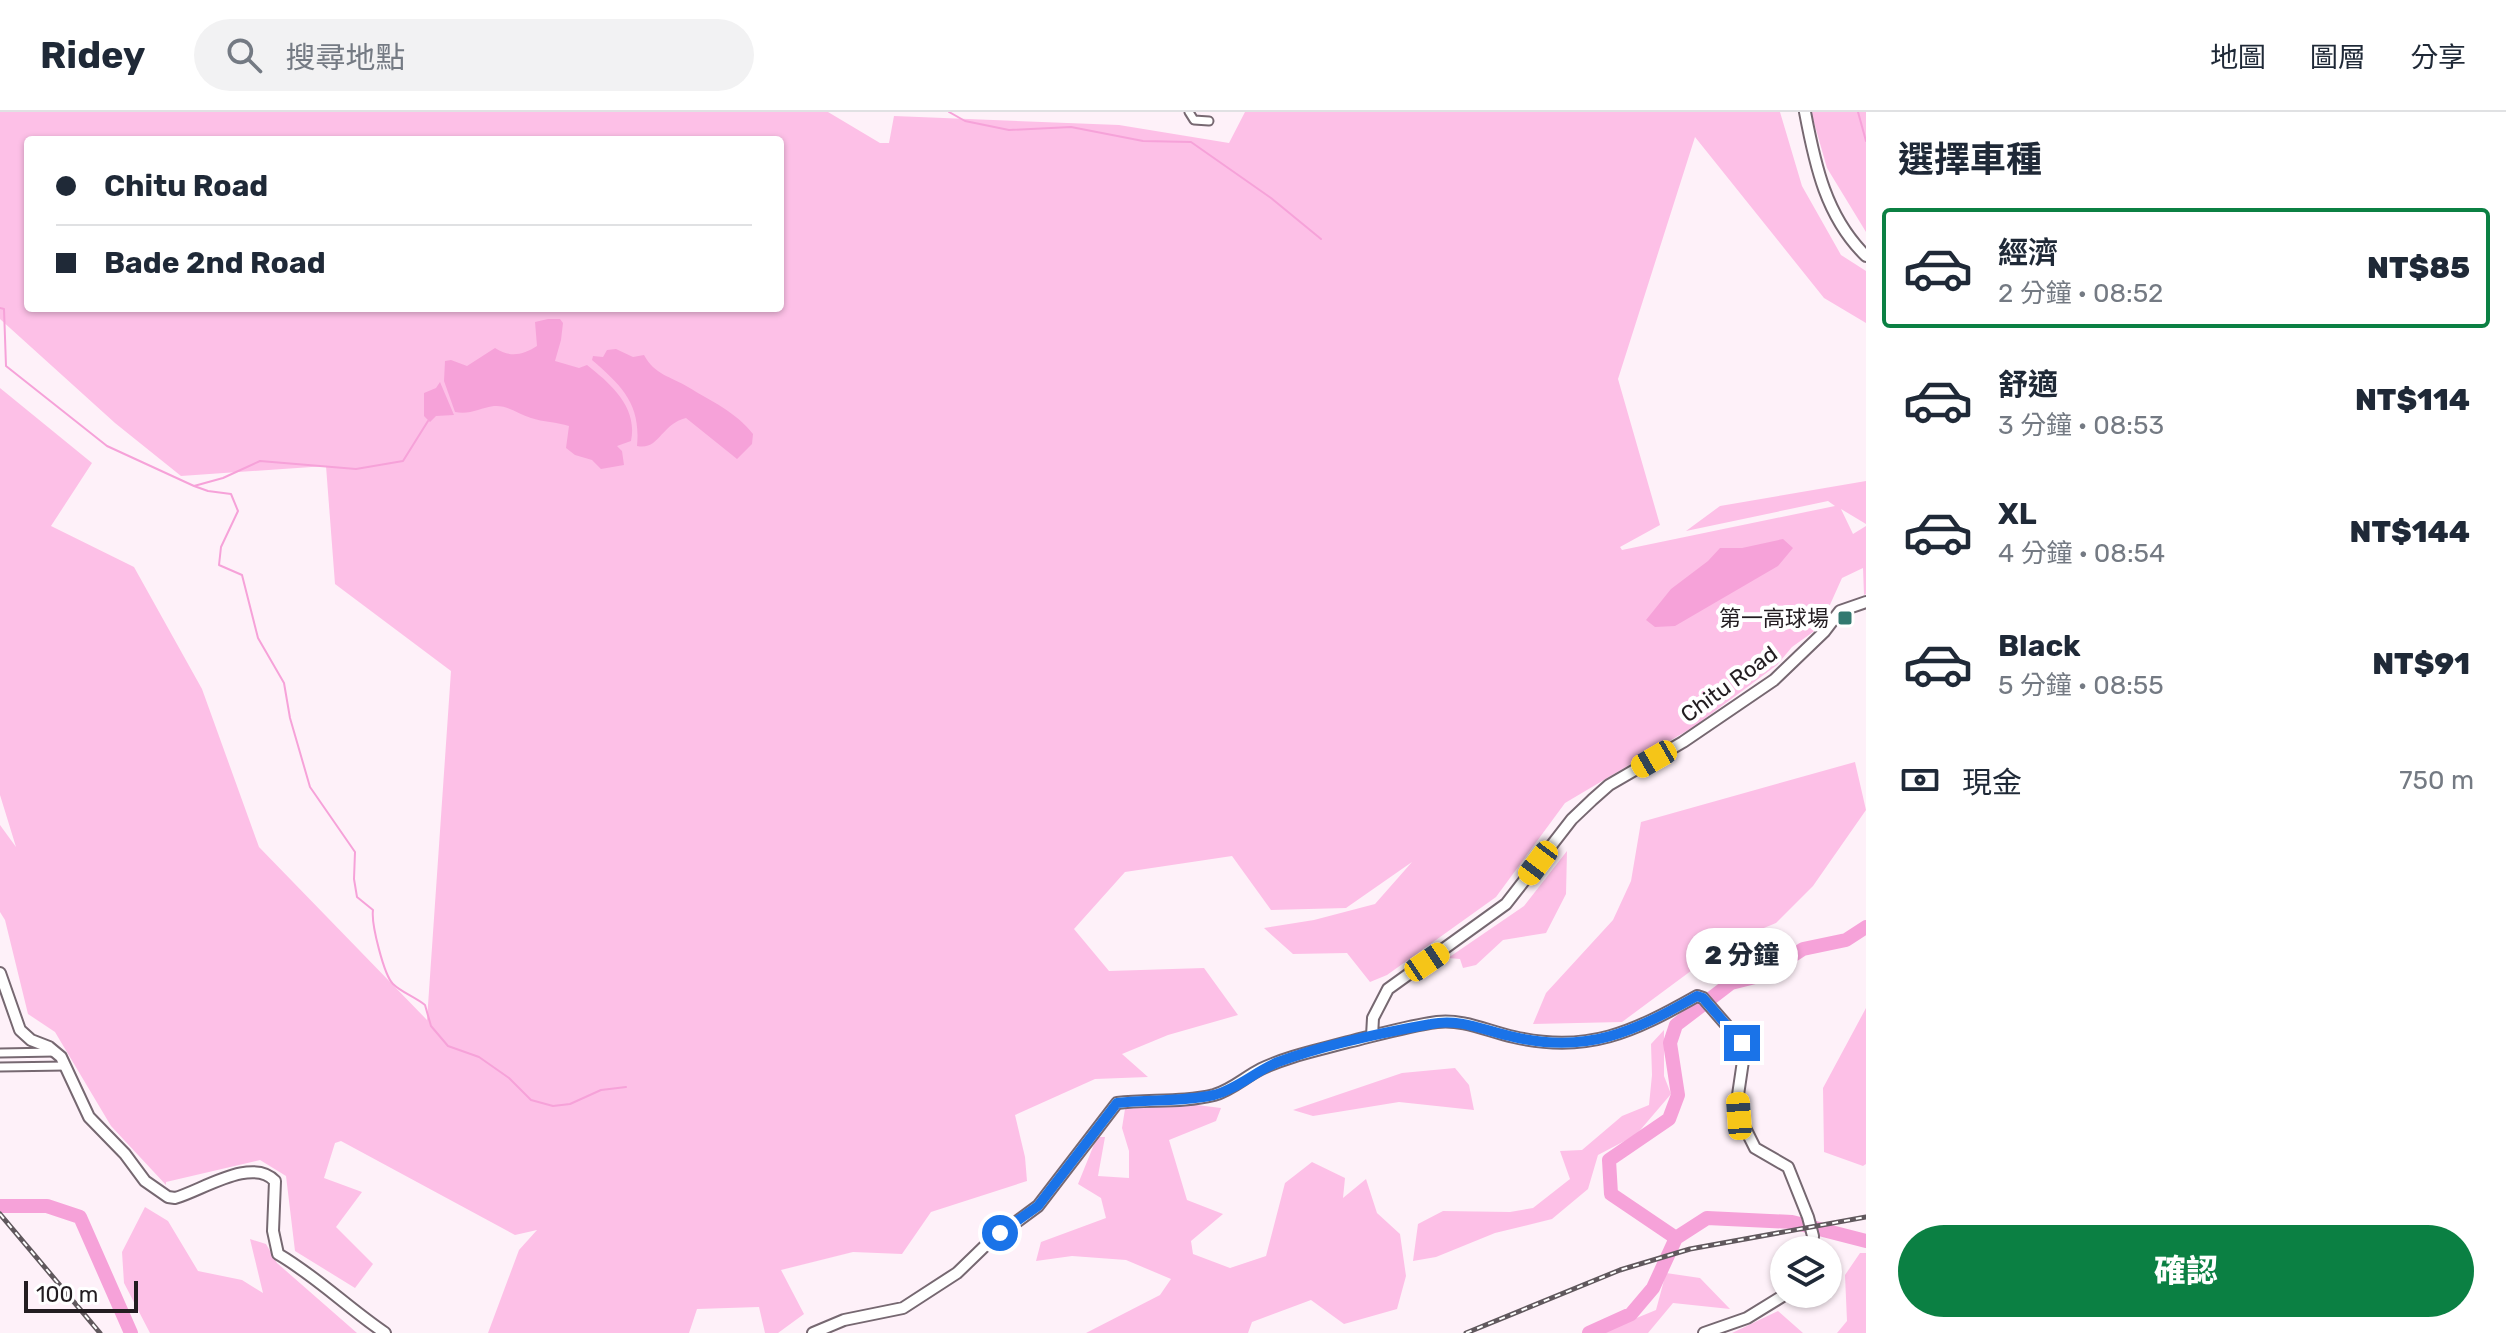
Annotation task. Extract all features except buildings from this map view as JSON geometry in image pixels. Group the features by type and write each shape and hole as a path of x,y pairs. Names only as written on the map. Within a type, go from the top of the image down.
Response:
{"street":[{"path":"1189,112 1194,120 1209,121"},
{"path":"1805,112 1823,191 1843,226 1866,256"},
{"name":"Chitu Road","path":"1372,1036 1373,1018 1388,989 1506,904 1572,819 1609,785 1683,742 1774,680 1824,632 1840,611 1866,602"},
{"path":"0,973 20,1030 31,1040 55,1052 66,1066 89,1117 125,1154 145,1181 168,1197 184,1196 244,1173 269,1174 275,1181 273,1231 278,1254 310,1274 385,1333"},
{"path":"813,1333 844,1320 903,1308 957,1273 988,1243 1038,1206 1117,1103 1215,1094 1260,1069 1282,1061 1372,1036 1435,1023 1453,1022 1542,1043 1580,1043 1628,1033 1697,996 1703,998 1742,1043 1739,1116 1755,1148 1788,1167 1813,1236"},
{"path":"0,1053 55,1052"},
{"path":"0,1067 66,1066"},
{"path":"1704,1333 1747,1318 1770,1304"}],"shaded area":[{"path":"0,112 828,112 880,143 889,143 894,116 1119,125 1229,143 1245,112 1780,112 1802,186 1841,255 1866,271 1866,323 1824,298 1695,137 1618,379 1660,525 1620,547 1622,550 1835,506 1828,501 1686,531 1720,506 1866,481 1866,524 1841,509 1853,534 1866,526 1866,594 1863,568 1842,578 1820,627 1792,647 1777,665 1695,726 1565,803 1496,897 1387,975 1370,982 1347,953 1293,954 1264,928 1314,920 1375,904 1412,862 1346,908 1271,910 1232,856 1125,872 1074,929 1109,971 1204,968 1238,1015 1168,1035 1122,1054 1148,1077 1095,1079 1015,1115 1027,1181 931,1212 902,1254 853,1252 781,1270 804,1314 778,1333 765,1333 759,1307 697,1309 689,1333 488,1333 519,1250 537,1230 515,1235 341,1141 335,1143 324,1178 362,1192 336,1227 373,1264 355,1288 295,1251 286,1176 260,1160 166,1182 166,1185 111,1126 55,1032 28,1014 5,920 0,912 0,825 16,847 0,795 0,388 92,463 51,526 134,567 202,689 259,847 427,1020 451,671 335,584 326,466 181,476 115,423 0,319"},
{"path":"1811,112 1866,112 1866,232 1827,168"},
{"path":"560,319 563,323 555,361 579,368 587,365 621,397 632,429 631,441 617,446 622,451 624,465 601,469 592,460 575,455 566,448 569,426 499,406 455,412 444,381 445,361 467,366 495,348 511,354 527,352 537,346 535,322"},
{"path":"616,349 633,357 644,355 658,371 731,413 753,434 752,444 737,459 686,418 671,426 650,445 637,446 636,418 627,397 592,360 593,356 603,357 607,350"},
{"path":"440,382 454,415 436,416 430,422 424,416 424,393 436,388"},
{"path":"1783,539 1793,548 1778,566 1675,626 1655,627 1646,620 1671,589 1720,548 1742,548"},
{"path":"1855,762 1866,810 1813,886 1776,923 1730,942 1622,1022 1533,1024 1546,993 1613,920 1631,881 1641,822"},
{"path":"1567,851 1566,894 1546,933 1503,940 1476,965 1463,968 1460,959 1448,958 1524,906"},
{"path":"1866,1008 1866,1164 1863,1166 1824,1152 1823,1088"},
{"path":"1664,1030 1664,1076 1671,1094 1636,1135 1598,1155 1588,1189 1552,1219 1495,1233 1436,1257 1413,1261 1418,1224 1443,1211 1510,1212 1533,1208 1570,1179 1560,1151 1582,1150 1622,1116 1649,1105 1651,1044"},
{"path":"1455,1068 1469,1085 1474,1110 1399,1102 1313,1116 1293,1110 1402,1073"},
{"path":"1189,1104 1221,1108 1216,1121 1169,1140 1187,1200 1223,1214 1191,1241 1193,1254 1230,1268 1266,1256 1285,1183 1312,1162 1345,1178 1343,1198 1366,1179 1377,1213 1400,1234 1406,1276 1397,1309 1344,1324 1311,1300 1252,1322 1248,1333 1086,1333 1160,1295 1171,1279 1126,1260 1072,1256 1036,1261 1041,1242 1106,1218 1101,1198 1078,1184 1097,1137 1105,1137 1098,1176 1129,1178 1129,1151 1122,1128 1125,1109"},
{"path":"145,1207 168,1221 198,1271 242,1280 263,1293 250,1239 266,1244 277,1263 357,1333 150,1333 124,1283 122,1252"},
{"path":"1860,1253 1866,1253 1866,1333 1837,1333 1847,1321 1845,1275"},
{"path":"1666,1273 1700,1278 1730,1309 1673,1303 1648,1333 1600,1333 1656,1310"},
{"path":"1778,1311 1803,1333 1732,1333"}],"waterway":[{"path":"949,112 965,121 1009,130 1071,127 1143,141 1191,142 1271,198 1321,239"},
{"path":"1858,112 1866,141"},
{"path":"0,308 4,309 6,366 107,446 194,486 223,478 260,461 356,469 403,461 428,421"},
{"path":"194,486 231,494 238,511 221,547 219,565 242,575 258,638 284,683 290,718 310,787 355,852 357,897 373,910 379,949 389,979 400,990 425,1005 431,1026 448,1046 479,1057 509,1078 531,1100 553,1106 570,1104 601,1090 626,1087"},
{"path":"1676,1238 1611,1194 1609,1160 1669,1119 1678,1095 1670,1043 1676,1025 1731,983 1763,975 1803,949 1846,940 1866,927"},
{"path":"0,1206 47,1206 80,1217 131,1333"},
{"path":"1589,1333 1631,1314 1653,1288 1676,1238 1707,1218 1792,1222 1866,1241"}],"railway":[{"path":"0,1214 100,1333"},
{"path":"1466,1333 1620,1270 1690,1249 1866,1217"}],"place":[{"name":"第一高球場","path":"1845,618"}],"route":[{"path":"1000,1233 1038,1206 1117,1103 1215,1094 1260,1069 1316,1050 1393,1031 1453,1022 1542,1043 1560,1045 1602,1040 1650,1023 1697,996 1703,998 1742,1043"}]}
